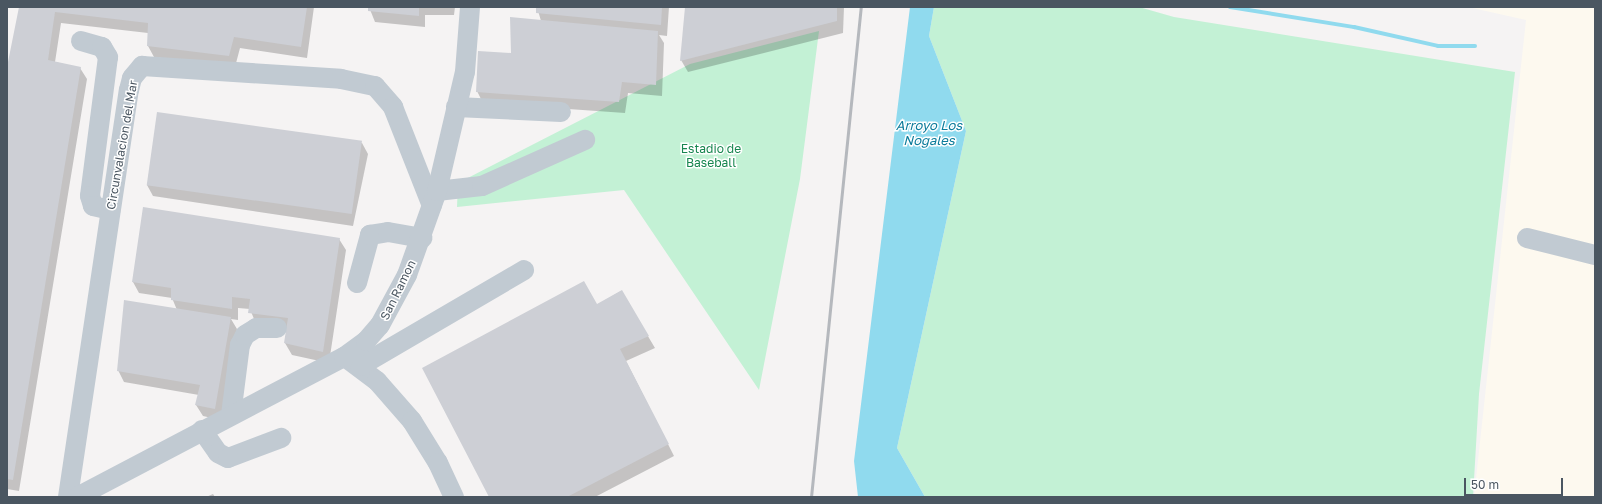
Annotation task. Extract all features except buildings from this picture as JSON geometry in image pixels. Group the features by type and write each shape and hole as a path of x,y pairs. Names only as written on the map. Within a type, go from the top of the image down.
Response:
{"lane":[{"name":"San Ramon","path":"77,497 231,415 352,362 366,341 380,325 407,275 422,238 434,198 465,72 470,7"},
{"path":"81,41 102,48 108,56 90,196 93,206 111,210"},
{"name":"Circunvalacion del Mar","path":"68,497 132,78 142,66 151,64 341,79 375,86 393,108 434,198"},
{"path":"456,108 561,112"},
{"path":"434,198 482,186 585,140"},
{"path":"357,283 370,235 388,232 422,238"},
{"path":"1527,238 1595,255"},
{"path":"454,497 438,463 412,421 352,362 524,270"},
{"path":"231,415 240,346 245,335 256,328 277,328"},
{"path":"202,430 222,457 236,456 281,438"}],"shaded area":[{"path":"1468,7 1595,7 1595,497 1474,497 1526,20"}],"green space":[{"path":"934,7 1139,7 1174,17 1515,72 1479,394 1473,497 925,497 897,448 966,131 929,36"},
{"name":"Estadio de Baseball","path":"819,31 800,179 759,390 624,190 457,207 458,183 690,64"}],"water":[{"name":"Arroyo Los Nogales","path":"910,7 934,7 929,36 966,131 897,448 925,497 858,497 854,461"}],"waterway":[{"path":"1230,7 1354,27 1438,46 1475,46"}],"railway":[{"path":"811,497 861,7"}]}
